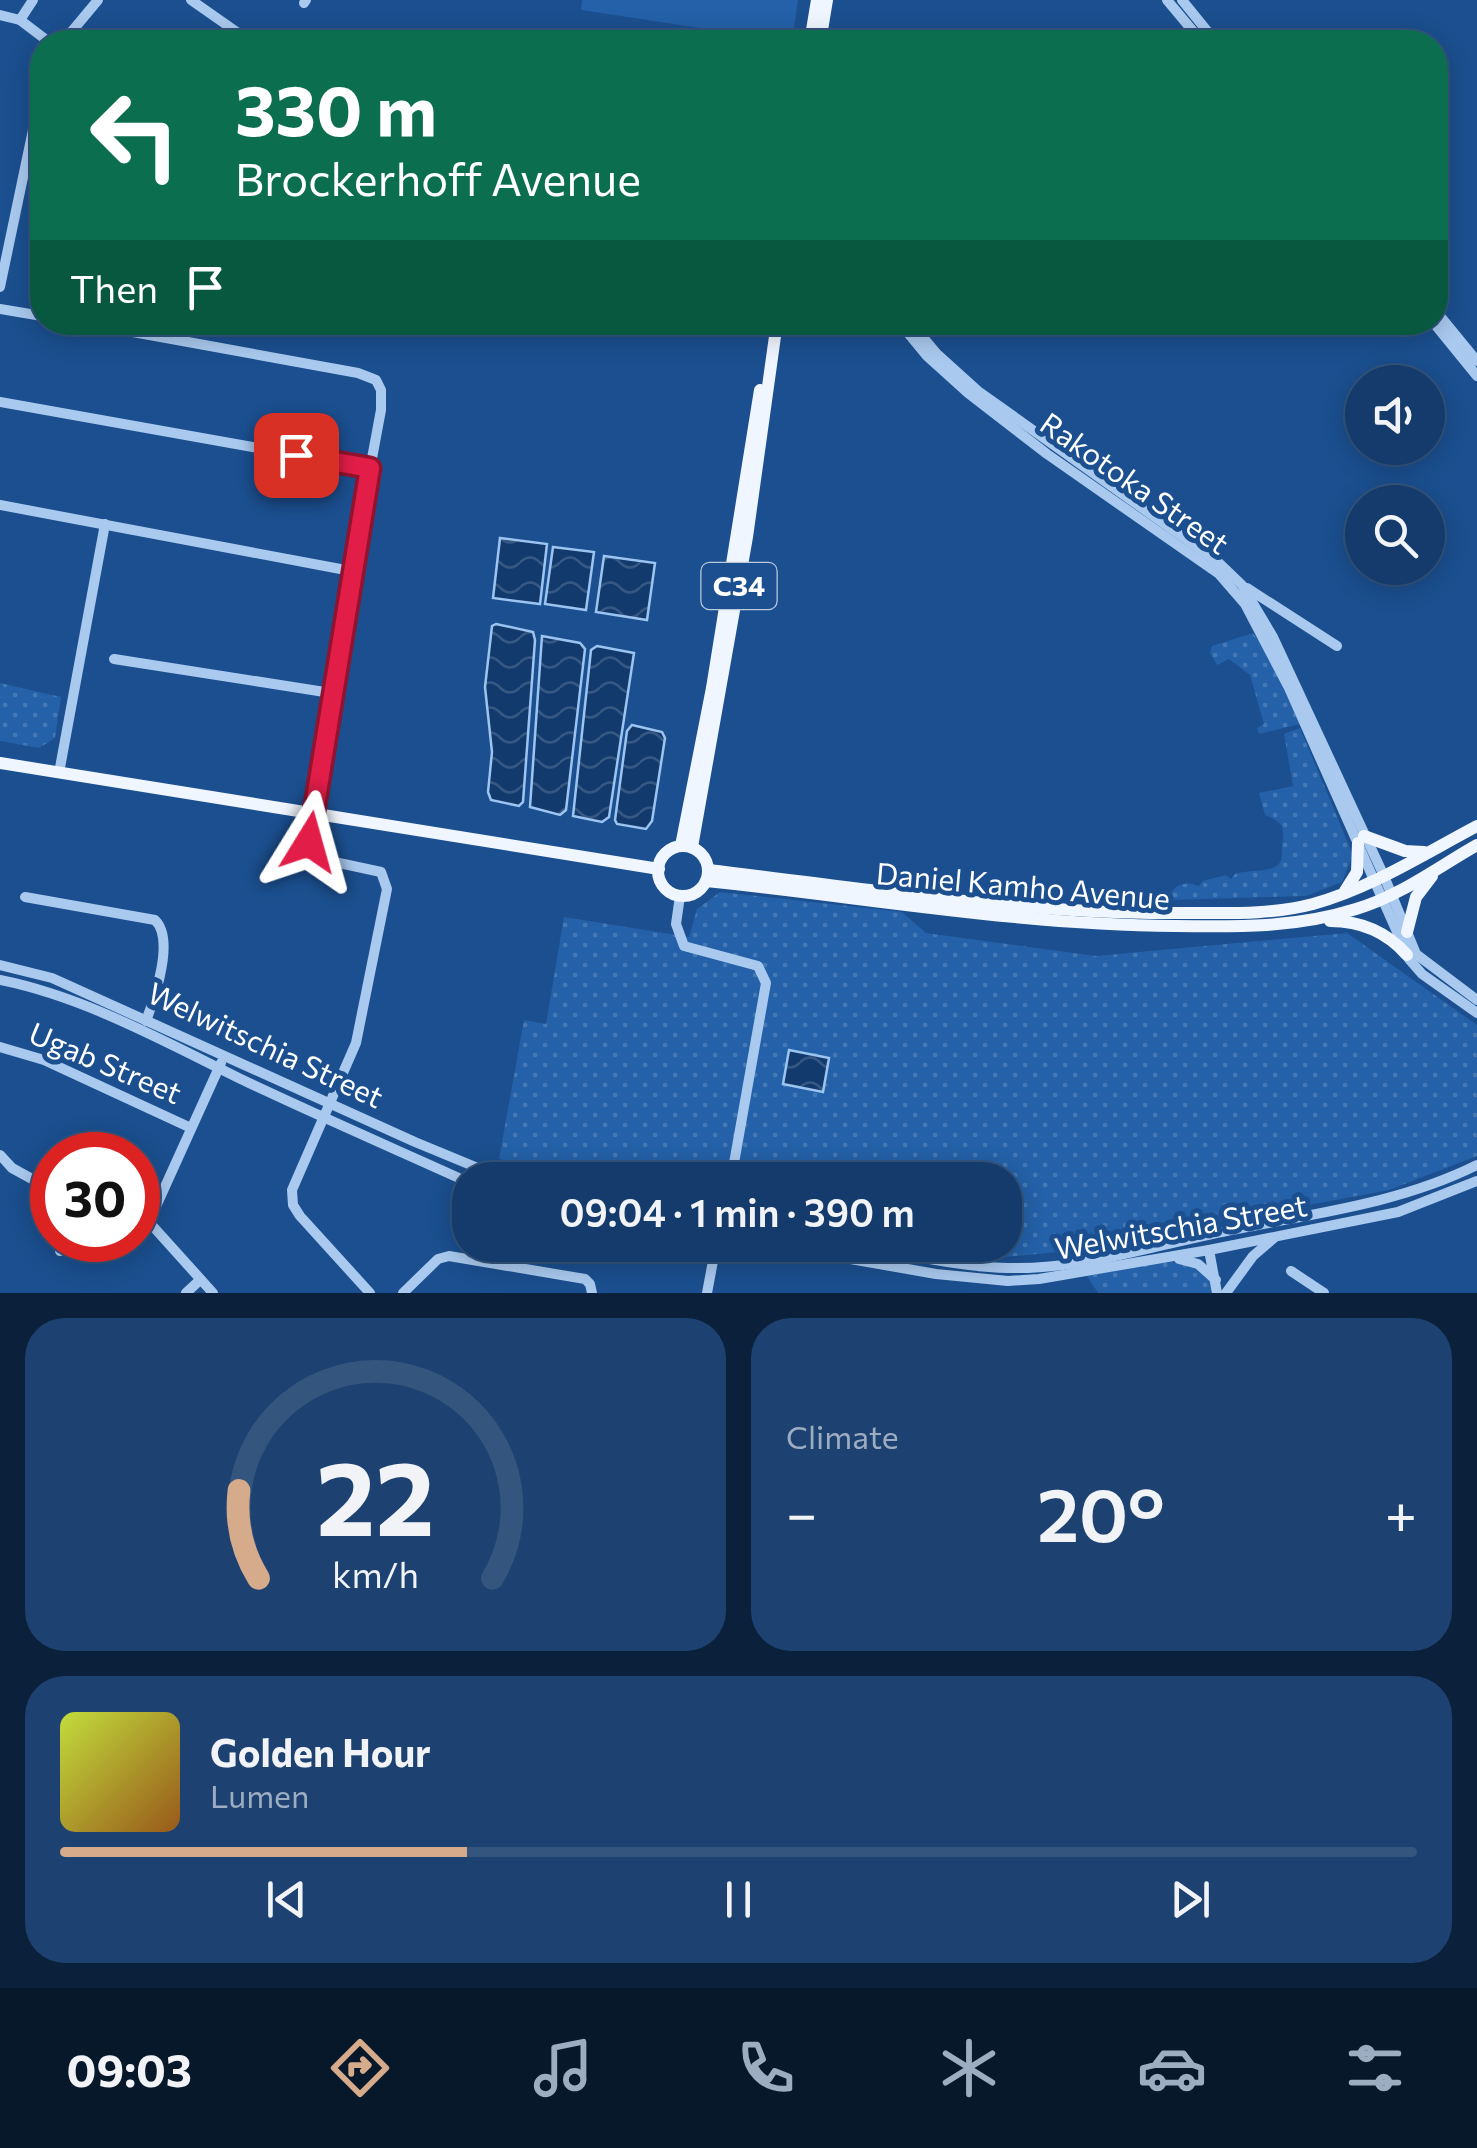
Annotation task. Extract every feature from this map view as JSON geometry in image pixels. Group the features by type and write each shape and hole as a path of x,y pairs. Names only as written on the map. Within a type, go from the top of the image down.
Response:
{"main road":[{"path":"812,30 817,0"},
{"path":"822,30 827,0"},
{"name":"C34","path":"687,846 766,335"},
{"name":"C34","path":"687,846 744,556 775,335"},
{"path":"0,763 659,869"},
{"name":"Daniel Kamho Avenue","path":"707,876 1128,914 1288,910 1344,894 1477,826"},
{"path":"1344,894 1357,872 1361,839 1405,851 1428,851"},
{"name":"Daniel Kamho Avenue","path":"707,876 1090,924 1263,926 1311,922 1387,897 1477,845"},
{"path":"687,846 704,856 707,876 696,892 680,896 665,887 659,869 666,853 687,846"},
{"path":"1407,932 1420,888 1445,864"},
{"path":"1311,922 1354,922 1392,940 1407,955"}],"street":[{"path":"20,20 33,0"},
{"path":"73,30 98,0"},
{"path":"191,0 233,30"},
{"path":"1168,0 1192,30"},
{"path":"1182,0 1206,30"},
{"path":"0,15 20,20 33,30"},
{"path":"0,287 30,141"},
{"path":"0,309 30,314"},
{"path":"1448,326 1477,361"},
{"path":"150,335 358,373 376,380 381,390 381,410 351,571 309,842 312,855 381,872 387,889 356,1043 292,1190 293,1205 370,1293"},
{"name":"Rakotoka Street","path":"910,335 968,393 1047,454 1219,574 1245,604 1264,636 1387,897"},
{"name":"Rakotoka Street","path":"921,335 978,390 1218,562 1242,586 1273,637 1361,839"},
{"path":"1444,335 1477,376"},
{"path":"0,402 370,468"},
{"path":"0,505 351,571"},
{"path":"59,772 105,524"},
{"path":"1242,586 1337,646"},
{"path":"114,659 332,692"},
{"path":"680,896 676,924 684,946 758,966 766,984 734,1162"},
{"path":"25,897 155,920 162,927 166,938 153,1002 142,1032"},
{"path":"1387,897 1423,962 1477,1000"},
{"path":"1387,897 1407,955 1422,974 1477,1013"},
{"name":"Welwitschia Street","path":"0,965 39,973 146,1018 459,1162"},
{"name":"Welwitschia Street","path":"0,980 35,988 142,1032 452,1175"},
{"name":"Ugab Street","path":"0,1047 44,1060 191,1128"},
{"path":"160,1189 225,1055"},
{"path":"0,1155 12,1168 30,1178"},
{"name":"Welwitschia Street","path":"956,1262 1008,1268 1064,1265 1394,1198 1448,1180 1477,1165"},
{"name":"Welwitschia Street","path":"867,1262 1008,1281 1064,1276 1398,1212 1477,1182"},
{"path":"1209,1250 1227,1231"},
{"path":"1226,1293 1253,1256 1279,1235"},
{"path":"160,1238 213,1293"},
{"path":"1188,1240 1209,1250"},
{"path":"1209,1250 1217,1293"},
{"path":"403,1293 438,1258 448,1256 585,1280 592,1293"},
{"path":"1166,1258 1198,1264 1216,1280"},
{"path":"707,1293 713,1262"},
{"path":"1291,1271 1324,1293"},
{"path":"186,1293 200,1280"}],"shaded area":[{"path":"582,0 798,0 794,30 713,30 581,10"},
{"path":"1253,633 1269,655 1300,724 1259,734 1257,728 1264,724 1250,675 1229,659 1217,665 1210,653 1212,646"},
{"path":"0,683 61,697 55,738 39,748 0,741"},
{"path":"1300,728 1353,855 1342,882 1306,896 1168,900 1180,885 1199,886 1202,881 1226,875 1231,879 1235,874 1271,869 1280,862 1283,830 1280,823 1265,815 1259,793 1293,786 1284,734"},
{"path":"720,892 902,912 926,933 1096,956 1347,933 1477,1025 1477,1156 1389,1190 1022,1255 1022,1162 499,1159 524,1020 546,1024 564,917 689,937 697,909"},
{"path":"1165,1261 1203,1272 1213,1293 1098,1293 1087,1276"}],"water":[{"path":"500,538 547,544 540,604 493,598"},
{"path":"553,547 594,552 586,610 545,604"},
{"path":"604,556 655,563 647,620 596,612"},
{"path":"492,626 533,632 535,640 523,802 519,806 491,800 488,792 492,752 485,687"},
{"path":"542,636 580,643 585,649 566,810 560,815 530,807"},
{"path":"597,646 634,653 609,817 602,822 573,816 591,650"},
{"path":"632,725 662,732 665,738 652,821 646,829 617,824 615,820 627,731"},
{"path":"789,1050 829,1058 823,1092 783,1084"}],"route":[{"path":"296,455 370,468 309,842"}]}
